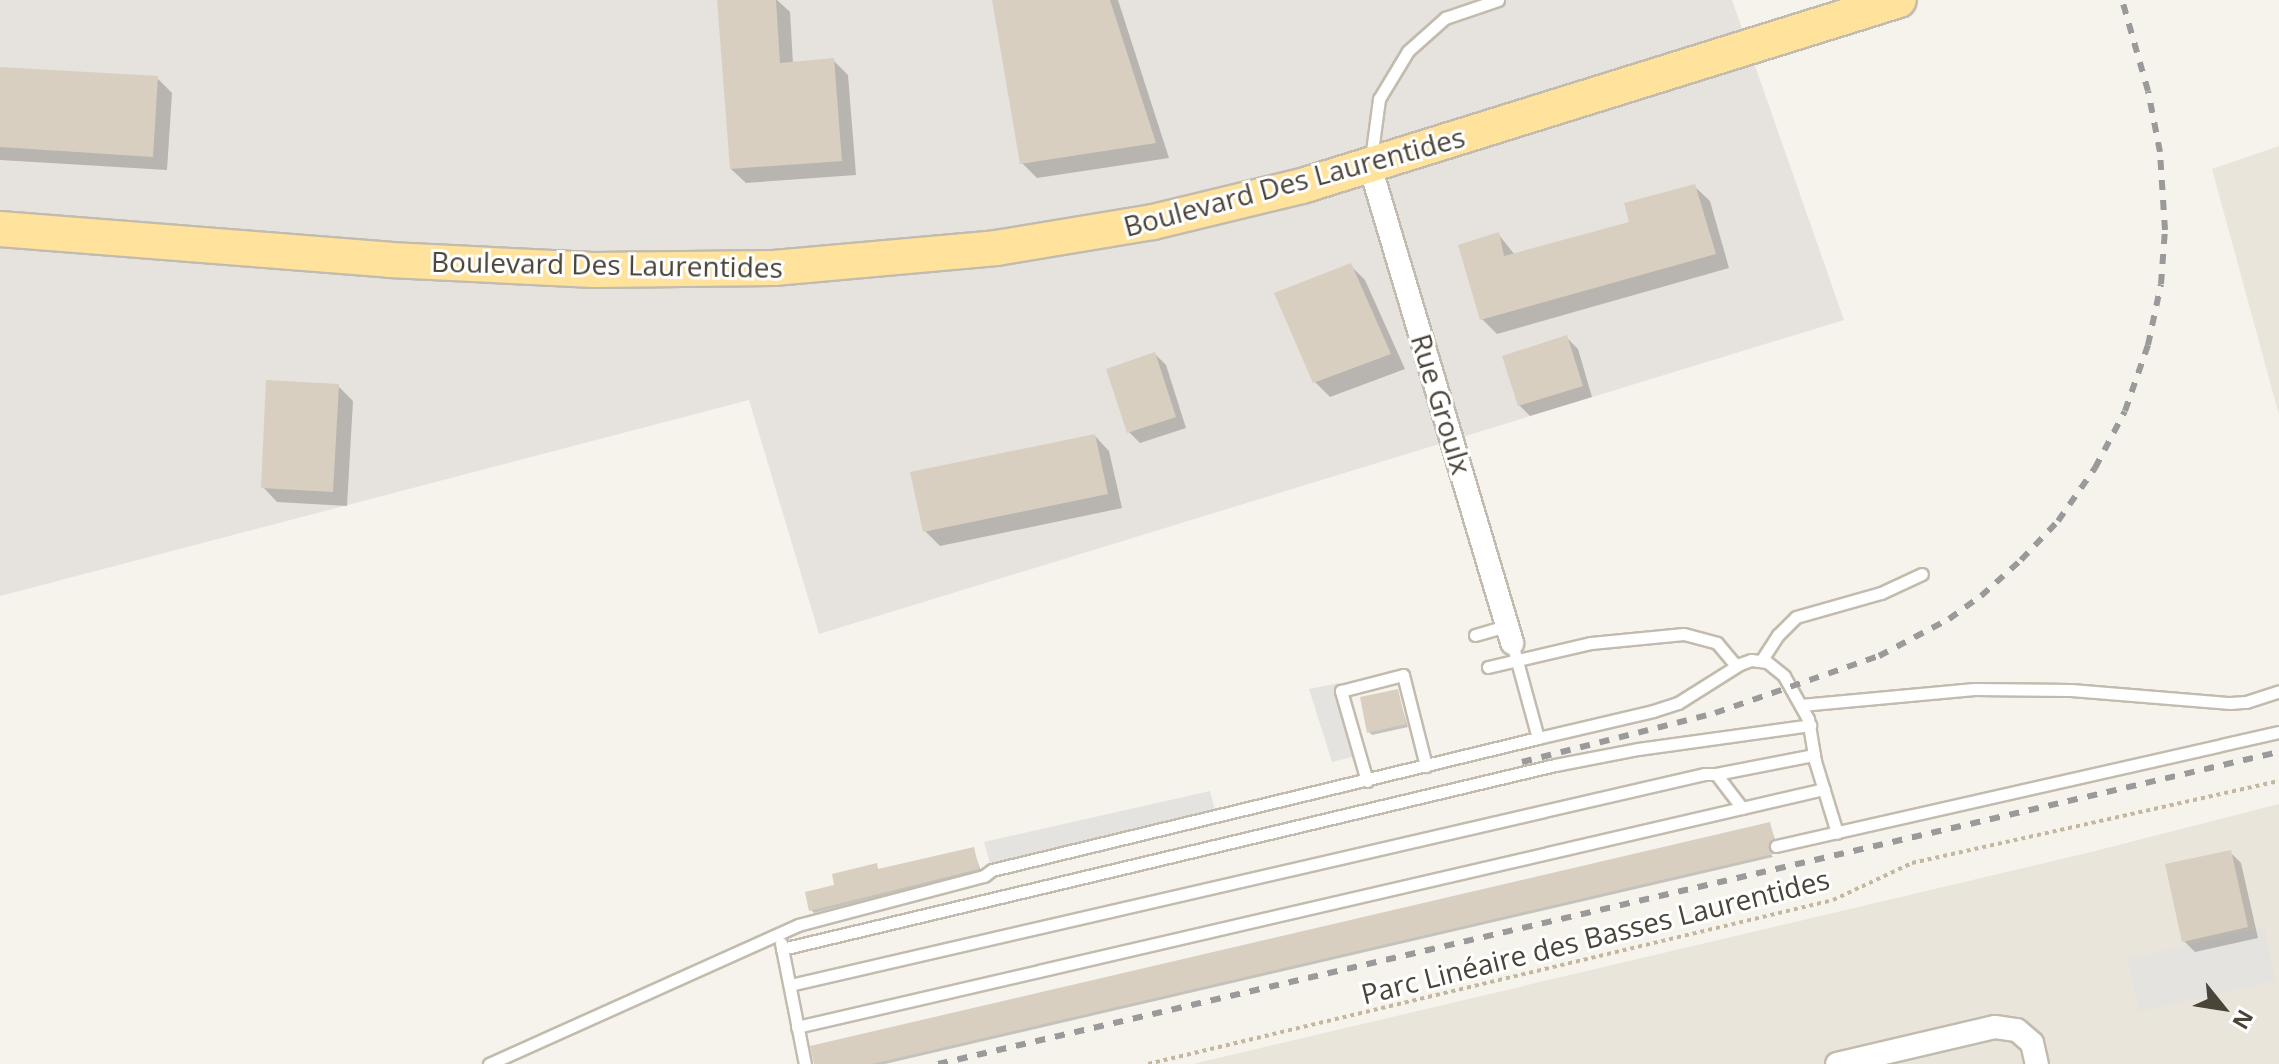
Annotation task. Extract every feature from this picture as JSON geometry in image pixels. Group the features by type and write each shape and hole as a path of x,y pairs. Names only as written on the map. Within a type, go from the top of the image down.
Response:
{"main road":[{"name":"Boulevard Des Laurentides","path":"0,229 543,269 774,268 989,249 1078,236 1249,200 1370,166 1899,0"}],"street":[{"name":"Rue Groulx","path":"1370,166 1512,643"},
{"path":"1837,1064 1995,1027 2017,1030 2032,1043 2037,1064"}],"lane":[{"path":"1370,166 1379,99 1408,51 1445,18 1498,0"},
{"path":"1761,661 1778,635 1796,617 1881,593 1922,574"},
{"path":"1475,635 1512,643 1591,643 1684,634 1717,643 1736,666"},
{"path":"1488,667 1512,643"},
{"path":"1512,643 1538,738"},
{"path":"489,1064 777,934 886,900 984,876 992,870 1678,703 1736,666 1751,660 1761,661 1784,676 1801,705 1810,725 1814,755 1837,833"},
{"path":"1367,781 1341,691 1403,675 1426,766"},
{"path":"1801,705 1974,689 2071,690 2230,703 2246,702 2279,691"},
{"path":"782,949 1555,765 1650,747 1810,725"},
{"path":"1776,846 2279,732"},
{"path":"790,985 1705,774 1814,755"},
{"path":"1716,774 1742,808"},
{"path":"797,1027 1824,789"},
{"path":"777,934 805,1064"}],"path":[{"name":"Parc Linéaire des Basses Laurentides","path":"1148,1064 1833,900 1912,863 2279,781"}],"shaded area":[{"path":"0,0 1732,0 1844,320 819,634 749,400 0,596"},
{"path":"2279,146 2279,415 2212,169"},
{"path":"1339,683 1360,755 1332,762 1309,689"},
{"path":"1210,791 1217,818 992,870 984,842"},
{"path":"2279,804 2279,1064 1193,1064 2091,852"},
{"path":"2264,927 2276,981 2139,1012 2127,959"}],"building":[{"path":"717,0 776,0 780,63 834,58 842,161 730,169"},
{"path":"992,0 1110,0 1156,143 1020,164"},
{"path":"0,67 158,76 153,157 0,147"},
{"path":"1695,184 1716,254 1480,320 1458,245 1499,232 1504,256 1629,222 1624,203"},
{"path":"1351,263 1391,354 1313,383 1274,293"},
{"path":"1567,335 1583,386 1518,406 1502,356"},
{"path":"1155,352 1176,417 1127,433 1106,369"},
{"path":"266,380 339,384 333,492 261,488"},
{"path":"1095,434 1108,494 923,532 910,472"},
{"path":"1398,689 1406,724 1367,733 1360,697"},
{"path":"1770,822 1774,838 1768,847 1773,854 872,1064 814,1064 810,1046"},
{"path":"974,847 979,869 809,911 805,892 834,885 832,874 877,863 878,869"},
{"path":"2231,850 2248,927 2182,942 2165,864"}],"railway":[{"path":"1522,762 1715,713 1879,656 1949,619 1981,596 2058,521 2095,468 2125,411 2148,345 2161,284 2165,230 2160,152 2148,91 2122,0"},
{"path":"938,1064 2279,752"}]}
